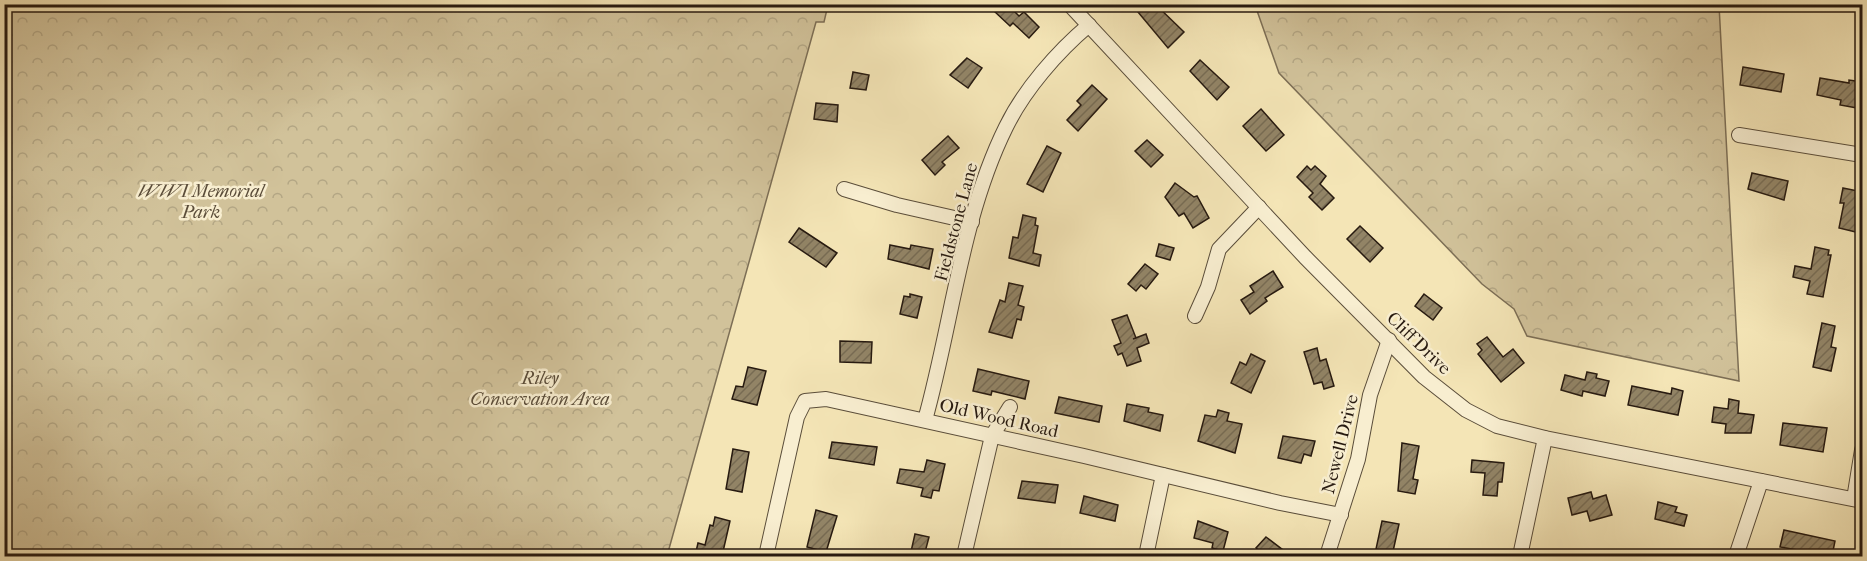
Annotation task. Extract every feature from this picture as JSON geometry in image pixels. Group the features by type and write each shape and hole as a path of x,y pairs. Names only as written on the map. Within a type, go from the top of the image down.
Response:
{"street":[{"name":"Cliff Drive","path":"1069,4 1259,207 1424,376 1466,410 1497,426 1545,438 1858,500"},
{"name":"Fieldstone Lane","path":"925,420 972,222 991,160 1007,125 1037,80 1089,25"},
{"path":"1739,135 1863,155"},
{"path":"844,189 897,205 972,222"},
{"path":"1194,316 1208,287 1219,249 1259,207"},
{"name":"Newell Drive","path":"1327,556 1358,459 1370,395 1389,340"},
{"name":"Old Wood Road","path":"766,556 788,448 797,417 805,401 826,399 1341,515"},
{"path":"964,556 992,436 1010,406"},
{"path":"1520,556 1545,438"},
{"path":"1858,500 1863,450"},
{"path":"1146,556 1163,475"},
{"path":"1736,556 1761,481"}],"green space":[{"path":"4,5 828,5 824,22 816,22 667,556 5,556"},
{"path":"1255,5 1719,5 1739,381 1527,336 1514,309 1482,284 1279,73"}],"building":[{"path":"1001,4 1007,4 1019,16 1024,12 1039,27 1029,38 1013,23 1010,26 995,12"},
{"path":"1146,4 1155,4 1184,32 1168,48 1138,12"},
{"path":"967,58 982,68 968,88 950,75"},
{"path":"1200,60 1229,87 1217,100 1190,71"},
{"path":"1743,67 1784,74 1781,92 1740,85"},
{"path":"853,72 869,75 866,90 850,88"},
{"path":"1820,78 1849,83 1849,80 1863,82 1863,109 1840,105 1841,100 1817,95"},
{"path":"1092,85 1107,99 1078,131 1067,120 1081,105 1077,101"},
{"path":"816,103 838,105 837,122 814,119"},
{"path":"1261,109 1284,135 1266,151 1243,126"},
{"path":"948,136 959,148 942,162 945,165 935,175 922,160"},
{"path":"1147,140 1163,155 1151,167 1135,151"},
{"path":"1047,146 1061,153 1043,192 1027,184"},
{"path":"1307,166 1311,170 1315,166 1326,176 1320,184 1334,198 1322,210 1309,197 1313,193 1297,177"},
{"path":"1752,173 1788,181 1784,200 1748,189"},
{"path":"1175,183 1194,197 1197,196 1209,218 1193,228 1184,213 1179,216 1165,197"},
{"path":"1843,188 1863,192 1856,232 1839,228 1844,203 1840,203"},
{"path":"1023,215 1036,218 1035,225 1038,226 1033,253 1041,255 1039,266 1009,258 1013,237 1018,238"},
{"path":"1360,226 1383,248 1370,262 1347,239"},
{"path":"799,228 837,253 826,267 789,242"},
{"path":"1159,244 1174,248 1170,260 1156,256"},
{"path":"890,245 910,249 911,245 933,249 929,269 888,259"},
{"path":"1815,247 1829,250 1828,255 1831,255 1823,297 1807,294 1810,281 1793,277 1795,266 1811,269"},
{"path":"1145,264 1158,274 1146,289 1141,285 1136,291 1128,284"},
{"path":"1273,271 1283,287 1265,298 1267,301 1250,314 1241,300 1254,292 1250,286"},
{"path":"1009,283 1023,286 1018,305 1024,307 1021,320 1017,319 1012,338 989,332 1000,300 1005,302"},
{"path":"910,294 922,297 917,318 900,314 904,296 910,297"},
{"path":"1424,294 1442,308 1433,320 1415,306"},
{"path":"1127,315 1136,338 1146,334 1149,343 1137,348 1141,361 1127,366 1122,353 1118,355 1114,346 1121,343 1112,320"},
{"path":"1822,323 1835,326 1831,347 1836,348 1831,371 1813,367"},
{"path":"1487,337 1503,357 1513,349 1524,363 1501,382 1478,354 1482,350 1477,344"},
{"path":"840,341 872,342 871,363 840,362"},
{"path":"1317,348 1320,361 1326,359 1334,386 1324,389 1322,382 1314,384 1304,352"},
{"path":"1251,354 1265,361 1251,393 1231,383 1240,362 1246,365"},
{"path":"748,367 766,371 757,405 732,399 736,386 743,387"},
{"path":"978,369 1029,381 1025,399 992,391 991,395 973,391"},
{"path":"1587,372 1597,374 1596,378 1609,381 1605,396 1583,391 1582,396 1561,390 1565,375 1585,380"},
{"path":"1632,386 1671,394 1672,388 1683,391 1678,415 1628,405"},
{"path":"1059,397 1102,406 1099,422 1055,413"},
{"path":"1729,399 1739,401 1738,413 1754,415 1751,433 1725,433 1726,424 1712,422 1714,407 1728,409"},
{"path":"1127,404 1149,408 1148,412 1163,415 1160,431 1124,421"},
{"path":"1218,410 1229,413 1227,421 1242,424 1235,453 1198,441 1205,415 1216,417"},
{"path":"1783,423 1827,428 1823,452 1780,445"},
{"path":"1283,436 1315,441 1311,456 1304,454 1301,463 1278,458"},
{"path":"832,442 877,447 874,465 829,458"},
{"path":"1402,443 1419,446 1413,479 1418,480 1415,494 1398,491"},
{"path":"733,449 749,452 742,492 726,489"},
{"path":"927,460 945,464 939,491 933,490 931,498 921,496 923,488 897,483 900,469 924,472"},
{"path":"1472,460 1504,463 1502,482 1498,482 1497,496 1483,495 1485,473 1471,472"},
{"path":"1022,481 1058,485 1055,503 1018,498"},
{"path":"1591,492 1593,499 1606,495 1612,515 1590,521 1587,511 1572,515 1568,498"},
{"path":"1084,496 1118,505 1115,521 1080,513"},
{"path":"1658,502 1677,507 1675,512 1687,515 1684,526 1655,519"},
{"path":"816,510 837,516 826,552 807,547"},
{"path":"715,517 730,521 722,556 695,556 698,543 705,545 710,525 713,526"},
{"path":"1198,521 1228,532 1223,551 1212,548 1213,543 1194,538"},
{"path":"1382,521 1399,524 1392,556 1377,556 1378,550 1376,549"},
{"path":"1784,530 1835,541 1832,556 1780,547"},
{"path":"915,534 929,537 924,556 910,556"},
{"path":"1266,537 1291,556 1267,556 1256,548"}],"park label":[{"name":"WWI Memorial Park","path":"201,201"},
{"name":"Riley Conservation Area","path":"540,388"}]}
